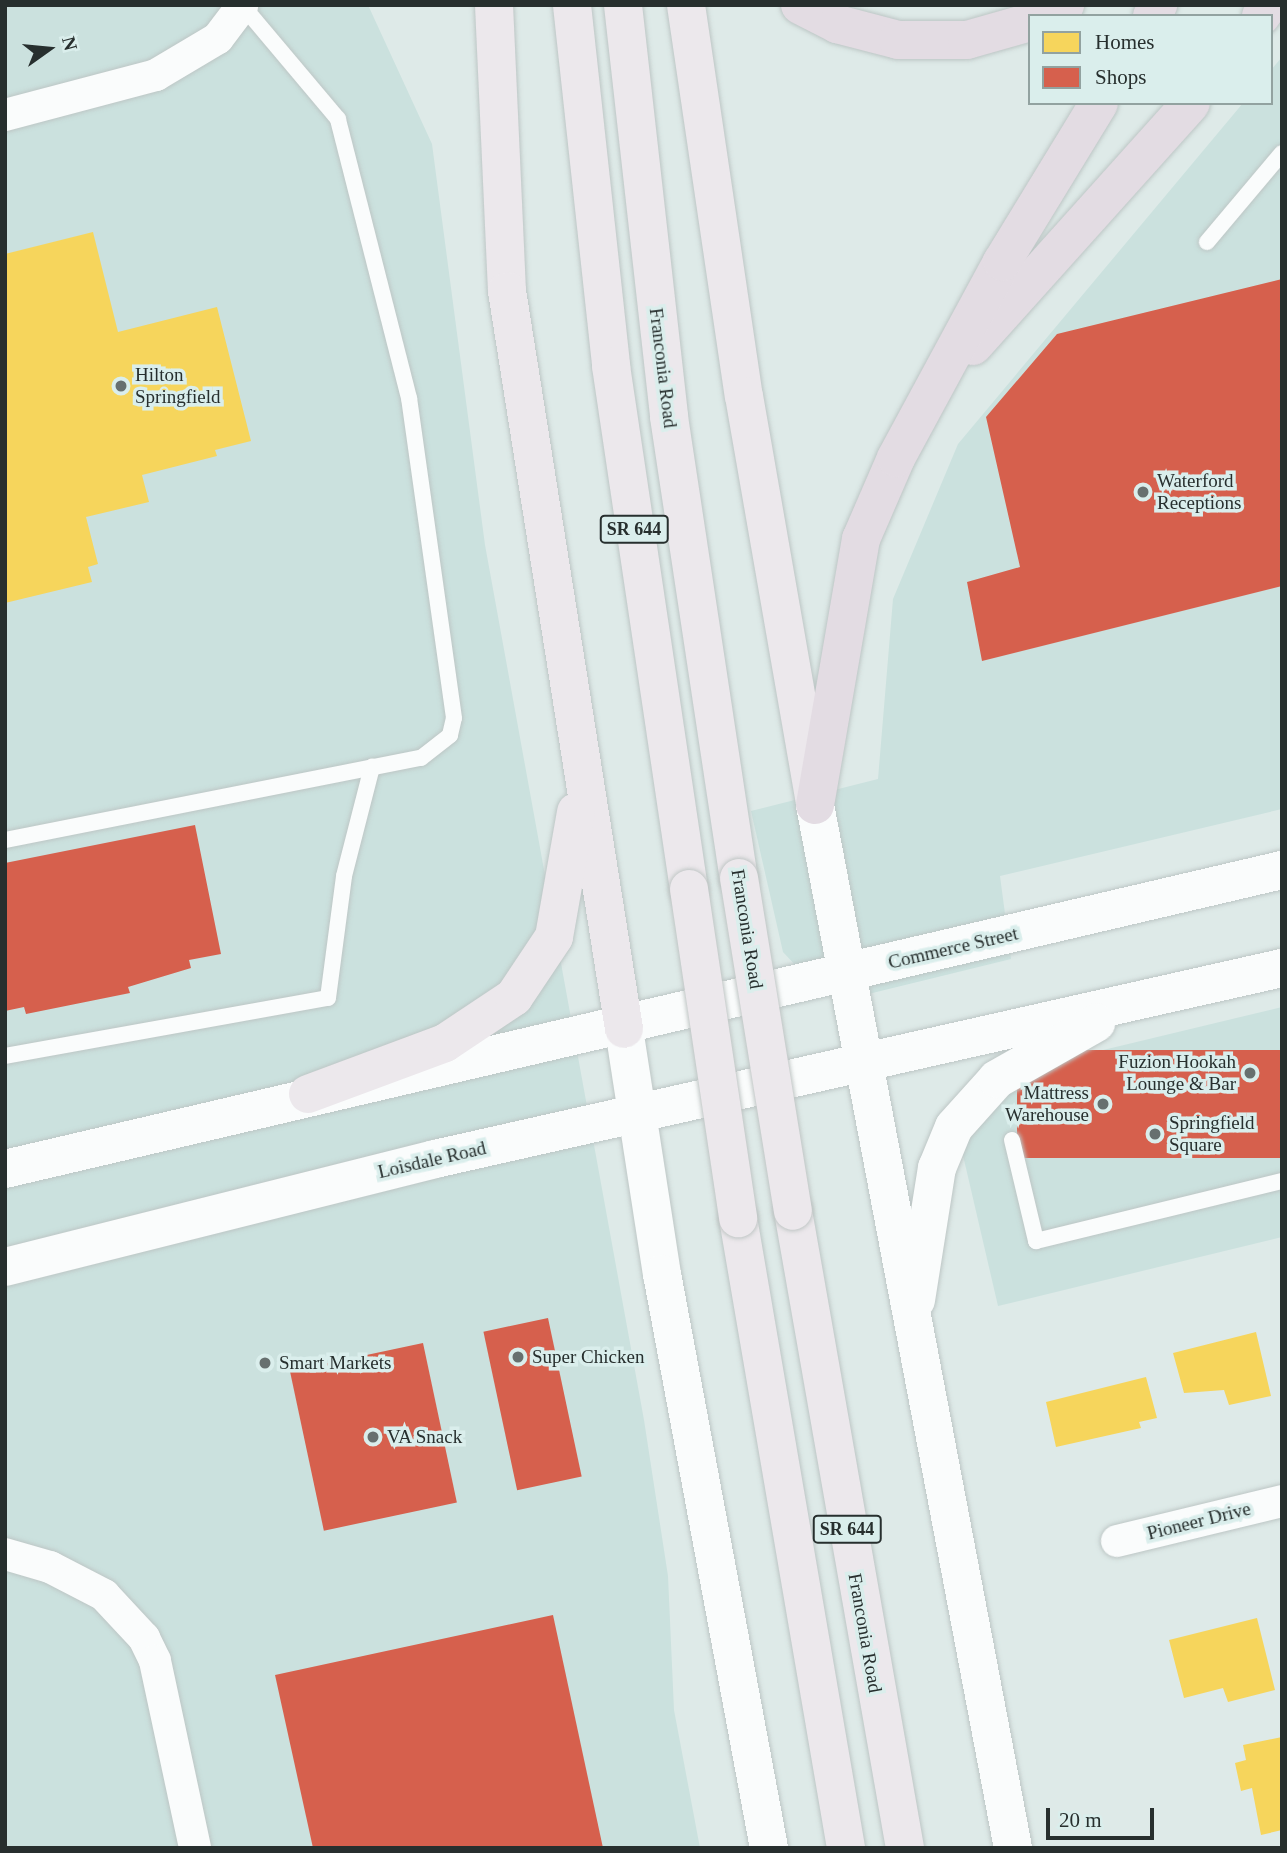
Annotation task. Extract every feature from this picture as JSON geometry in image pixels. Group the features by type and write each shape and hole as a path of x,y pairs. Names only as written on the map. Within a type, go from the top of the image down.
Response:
{"highway":[{"path":"800,5 837,24 898,40 967,40 1028,23"},
{"path":"1048,14 1065,5"},
{"path":"815,805 861,540 896,458 946,376 1002,262 1097,105"},
{"path":"946,376 1189,105"}],"main road":[{"path":"494,5 506,281 637,1113 769,1848"},
{"name":"SR 644","path":"572,5 611,366 688,888 738,1218 846,1848"},
{"name":"Franconia Road","path":"623,5 669,417 739,878 793,1211 905,1848"},
{"path":"686,5 744,396 843,975 1013,1848"},
{"path":"308,1094 445,1044 527,983 550,945 564,903 581,768"},
{"name":"Commerce Street","path":"624,1028 1282,870"},
{"path":"859,1060 1282,968"},
{"path":"912,1333 937,1168 971,1102 1028,1059 1138,1001"},
{"path":"5,1169 308,1094 624,1028"},
{"name":"Loisdale Road","path":"5,1267 859,1060"}],"street":[{"path":"5,115 156,75 218,37 242,6"},
{"name":"Pioneer Drive","path":"1117,1541 1282,1501"},
{"path":"5,1554 50,1567 104,1595 144,1638 155,1661 195,1848"}],"lane":[{"path":"5,840 372,767 433,752 450,735 454,718 409,398 338,119 242,6"},
{"path":"1207,242 1282,153"},
{"path":"5,1056 328,998 344,876 372,767"},
{"path":"1012,1140 1036,1241 1282,1181"}],"shaded area":[{"path":"5,5 368,5 432,144 485,545 644,1420 668,1576 674,1710 700,1848 5,1848"},
{"path":"1282,57 1282,809 1000,876 1011,959 848,999 811,982 783,952 751,811 878,779 893,599 958,444 1241,105 1273,105 1273,68"},
{"path":"1282,1007 1282,1237 998,1306 962,1151 980,1116 1045,1064"}],"building: Homes":[{"name":"Hilton Springfield","path":"93,232 118,332 217,307 251,441 215,450 217,456 142,475 149,502 86,517 98,564 88,567 92,582 5,603 5,254"},
{"path":"1256,1332 1271,1396 1229,1405 1224,1390 1184,1393 1173,1353"},
{"path":"1146,1377 1157,1418 1139,1422 1141,1428 1056,1447 1046,1402"},
{"path":"1257,1618 1275,1690 1228,1702 1223,1688 1184,1698 1169,1640"},
{"path":"1282,1737 1282,1830 1261,1835 1252,1788 1241,1791 1235,1763 1246,1760 1243,1745"}],"building: Shops":[{"name":"Waterford Receptions","path":"1282,279 1282,586 982,661 967,582 1020,567 986,417 1057,334"},
{"path":"195,825 221,954 189,960 191,968 128,987 130,993 26,1014 24,1007 5,1011 5,863"},
{"name":"Springfield Square","path":"1017,1050 1282,1050 1282,1158 1017,1158"},
{"path":"548,1318 582,1476 517,1490 483,1332"},
{"name":"VA Snack","path":"423,1343 457,1502 324,1531 290,1371"},
{"path":"553,1615 603,1848 313,1848 275,1675"}],"place":[{"name":"Hilton Springfield","path":"121,386"},
{"name":"Waterford Receptions","path":"1143,492"},
{"name":"Fuzion Hookah Lounge & Bar","path":"1250,1073"},
{"name":"Mattress Warehouse","path":"1103,1104"},
{"name":"Springfield Square","path":"1155,1134"},
{"name":"Super Chicken","path":"518,1357"},
{"name":"Smart Markets","path":"265,1363"},
{"name":"VA Snack","path":"373,1437"}]}
